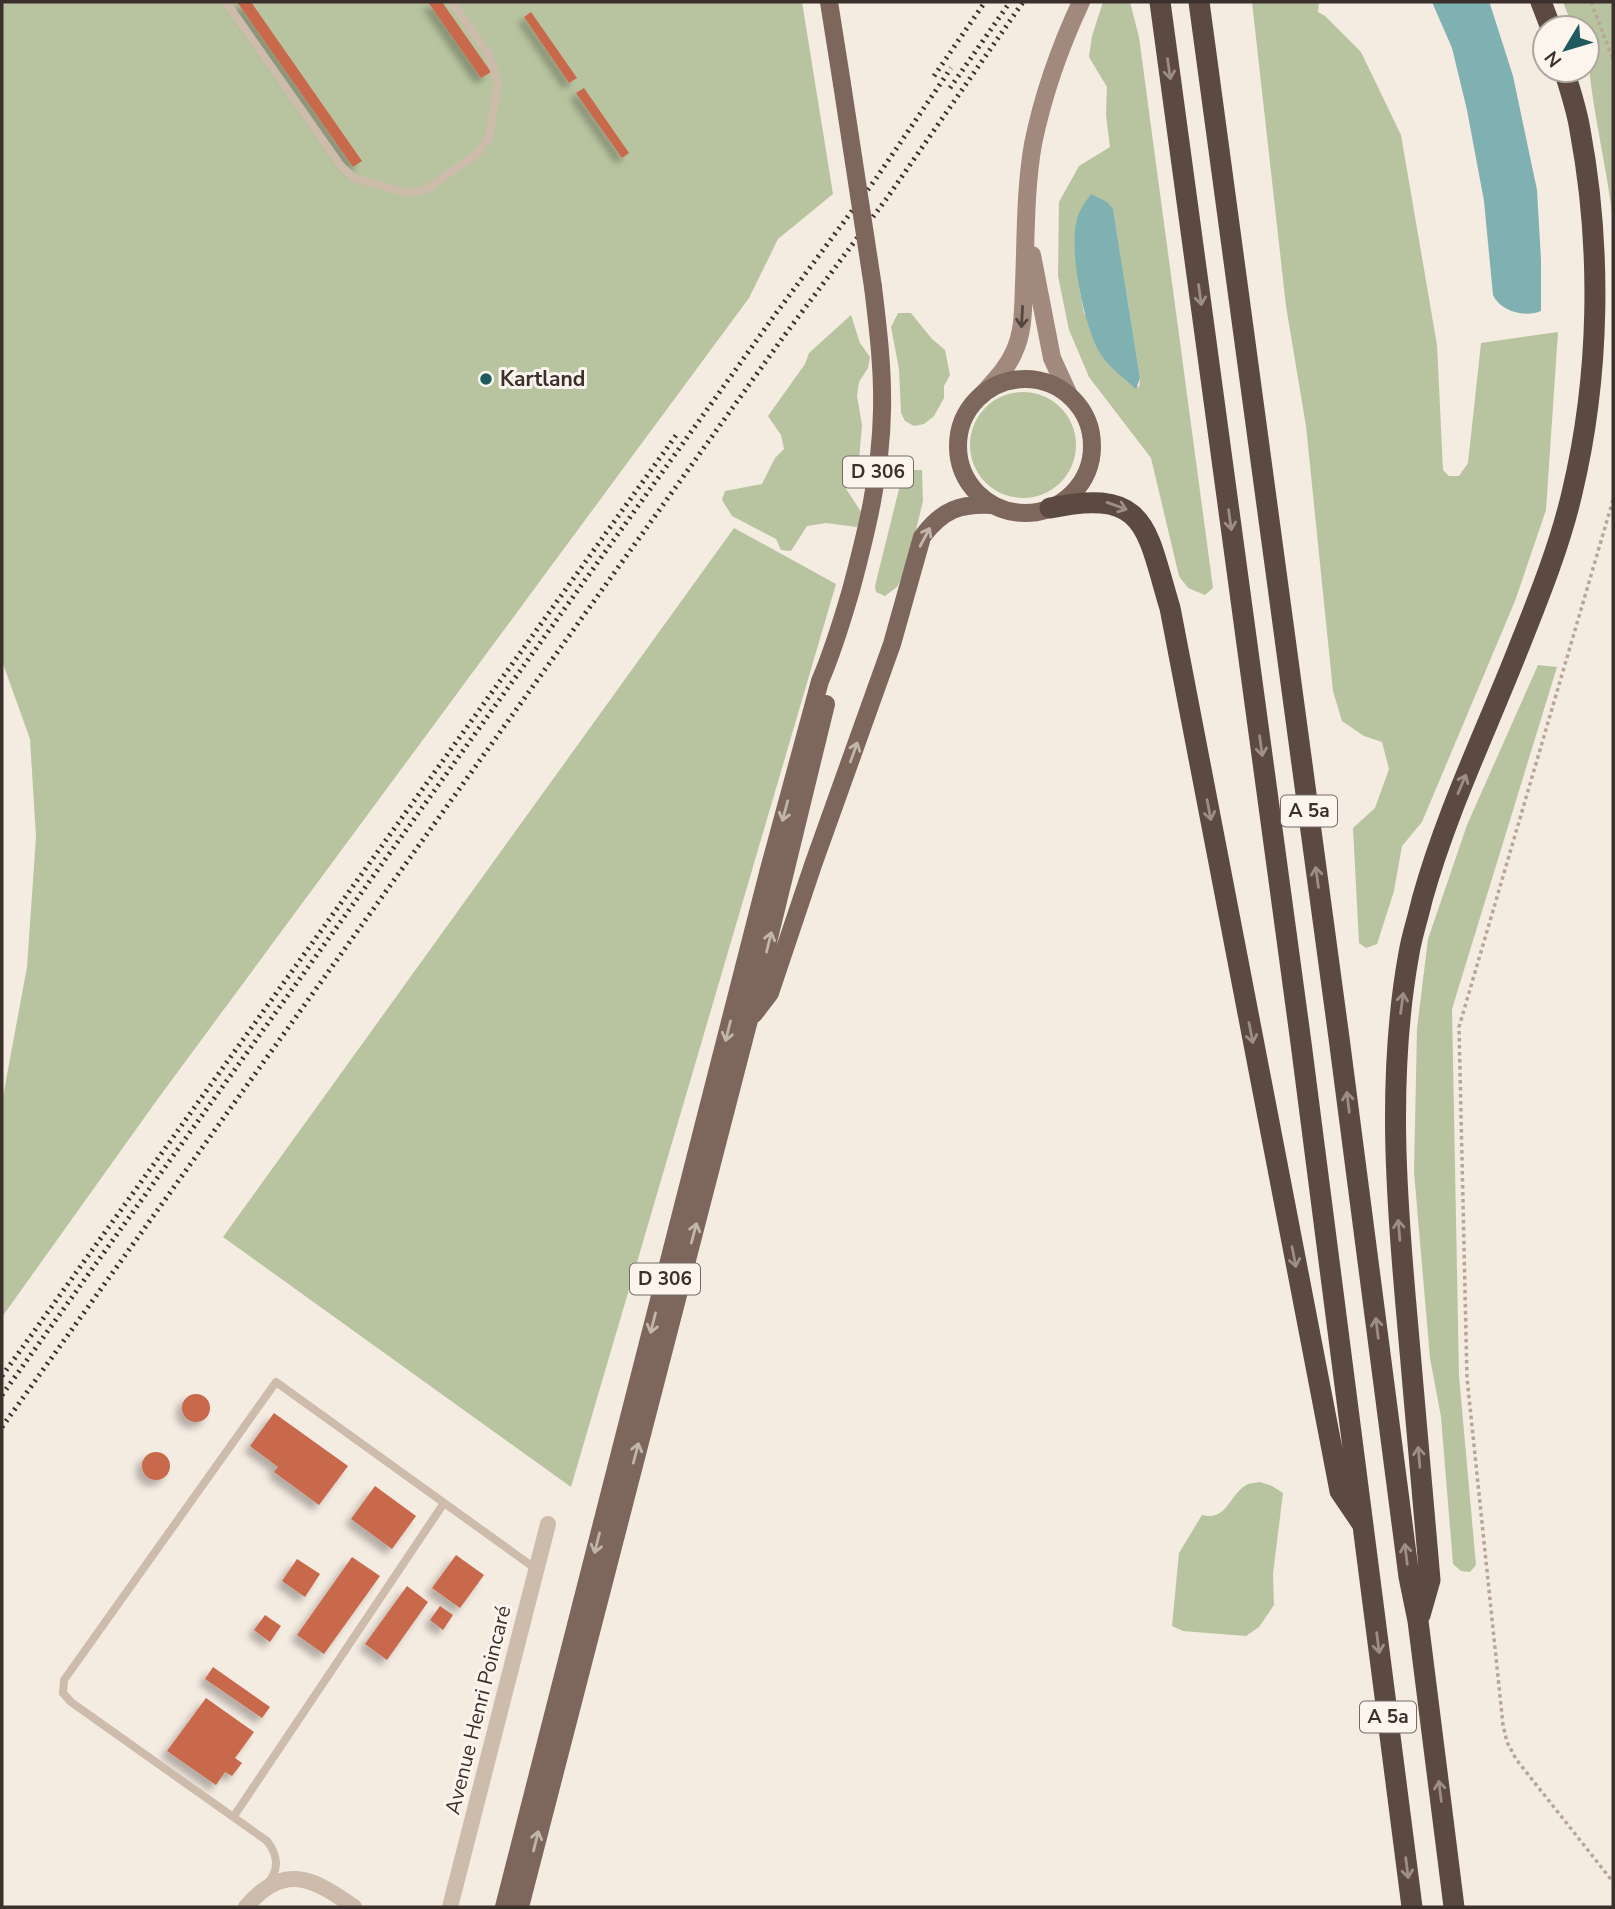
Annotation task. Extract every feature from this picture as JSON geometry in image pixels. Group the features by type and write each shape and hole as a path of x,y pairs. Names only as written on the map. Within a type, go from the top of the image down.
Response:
{"highway":[{"name":"A 5a","path":"1160,2 1301,1043 1412,1907"},
{"name":"A 5a","path":"1199,2 1338,1024 1409,1577 1418,1621 1454,1907"},
{"path":"1418,1621 1430,1580 1396,1190 1395,1084 1398,1030 1409,950 1429,875 1456,799 1552,558 1572,494 1585,425 1593,352 1591,206 1580,128 1568,84"},
{"path":"1050,508 1079,502 1105,502 1126,508 1139,522 1150,543 1170,608 1340,1491 1364,1526"}],"main road":[{"name":"D 306","path":"504,1907 768,873 820,681 833,652 869,523 878,472 882,399 880,352 873,287 830,2"},
{"path":"749,1020 771,993 813,865 892,644 922,537 930,526 954,509 970,503 993,505 1013,512 1033,512 1050,508 1067,498 1082,483 1091,463 1091,438 1086,415 1068,393 1047,381 1025,378 1002,381 970,407 961,426 956,449 962,471 974,492 993,505"},
{"name":"D 306","path":"520,1907 749,1020 831,685 833,652"}],"street":[{"path":"982,395 1004,370 1014,352 1022,328 1028,183 1033,144 1047,88 1081,2"},
{"path":"1026,225 1052,358 1068,393"},
{"name":"Avenue Henri Poincaré","path":"450,1907 548,1524"},
{"path":"246,1907 260,1891 275,1882 293,1878 331,1891 354,1907"}],"lane":[{"path":"226,2 341,166 354,178 407,192 425,190 479,152 489,138 498,83 489,55 452,2"},
{"path":"260,1891 273,1877 277,1864 274,1850 267,1841 71,1702 63,1693 64,1680 276,1382 536,1569"},
{"path":"234,1816 444,1503"}],"path":[{"path":"1591,2 1613,60"},
{"path":"1613,500 1458,1027 1467,1378 1503,1725 1507,1742 1516,1759 1613,1882"}],"green space":[{"path":"2,2 802,2 833,194 778,239 749,298 157,1100 2,1317 2,1102 27,967 36,837 30,739 2,661"},
{"path":"1103,2 1130,2 1139,37 1213,588 1205,595 1188,588 1179,576 1151,458 1089,377 1069,330 1058,276 1059,202 1079,166 1110,147 1106,115 1107,87 1089,57 1092,36","holes":["1113,210 1140,378 1139,388 1084,313 1079,287 1075,249"]},
{"path":"1252,2 1319,2 1318,12 1361,52 1401,135 1437,345 1443,470 1449,476 1459,476 1468,463 1481,343 1558,332 1546,510 1515,601 1422,822 1402,846 1394,891 1377,944 1366,948 1359,943 1353,828 1375,808 1389,769 1382,742 1364,736 1342,721 1333,691 1306,426 1286,306"},
{"path":"1563,2 1613,2 1613,221 1591,84 1601,84 1601,14 1568,14"},
{"path":"898,313 911,313 932,339 945,350 950,375 944,386 944,398 934,416 924,424 914,426 905,421 901,413 899,369 891,327"},
{"path":"851,315 860,343 870,357 868,368 859,382 857,396 862,425 859,460 846,470 843,484 863,515 857,527 826,523 807,526 791,551 781,550 776,539 732,516 722,500 725,491 762,484 775,458 784,449 781,435 768,416 805,364 809,353"},
{"path":"1023,392 1043,396 1061,407 1072,425 1076,445 1072,465 1061,483 1043,494 1023,498 1003,494 985,483 974,465 970,445 974,425 985,407 1003,396"},
{"path":"911,470 922,470 923,501 907,567 897,587 885,596 876,592 875,586 899,489 904,477"},
{"path":"734,528 836,584 571,1487 223,1237"},
{"path":"1538,665 1557,667 1452,1009 1459,1376 1476,1565 1470,1572 1461,1571 1453,1564 1441,1417 1430,1358 1414,1172 1417,1029 1428,939 1467,825"},
{"path":"1260,1482 1283,1493 1273,1574 1274,1605 1259,1627 1246,1636 1183,1631 1172,1626 1179,1553 1202,1515 1211,1516 1223,1511 1242,1488"}],"water":[{"path":"1432,2 1490,4 1513,76 1537,190 1541,311 1528,314 1514,312 1496,301 1493,295 1484,201 1467,110 1452,48"},
{"path":"1091,194 1107,202 1113,209 1140,378 1136,389 1101,355 1083,306 1076,264 1076,227 1080,210"}],"building":[{"path":"237,2 251,2 362,161 353,167"},
{"path":"428,2 442,2 491,72 481,78"},
{"path":"531,12 577,78 569,83 524,17"},
{"path":"584,88 629,153 622,158 576,93"},
{"path":"196,1394 206,1398 210,1408 206,1418 196,1422 186,1418 182,1408 186,1398"},
{"path":"274,1413 348,1466 319,1505 274,1472 278,1467 250,1446"},
{"path":"156,1452 166,1456 170,1466 166,1476 156,1480 146,1476 142,1466 146,1456"},
{"path":"375,1486 416,1516 392,1549 351,1519"},
{"path":"456,1555 484,1575 460,1608 432,1588"},
{"path":"352,1557 380,1576 324,1654 297,1635"},
{"path":"297,1559 320,1574 305,1597 282,1581"},
{"path":"407,1586 428,1602 387,1660 365,1644"},
{"path":"440,1606 453,1615 443,1630 430,1620"},
{"path":"265,1615 281,1626 270,1642 254,1630"},
{"path":"213,1667 270,1707 262,1718 205,1679"},
{"path":"206,1698 254,1732 235,1758 242,1763 232,1776 225,1772 216,1785 167,1751"}],"railway":[{"path":"934,76 985,2"},
{"path":"950,88 1010,2"},
{"path":"2,1427 784,336 887,198 1023,2"},
{"path":"2,1395 774,316 875,180 951,68"},
{"path":"2,1376 677,434"}],"place":[{"name":"Kartland","path":"486,379"}]}
